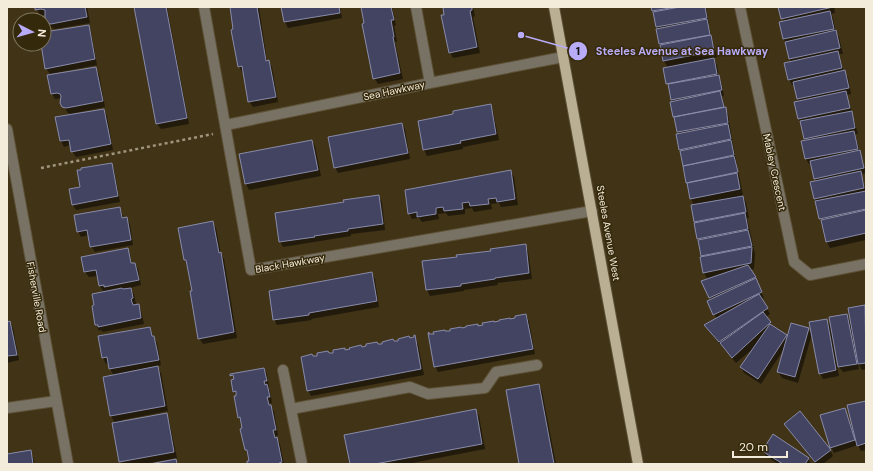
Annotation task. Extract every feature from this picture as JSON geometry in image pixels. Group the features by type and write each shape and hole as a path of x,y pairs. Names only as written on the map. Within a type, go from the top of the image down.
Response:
{"main road":[{"name":"Steeles Avenue West","path":"554,7 638,464"}],"street":[{"name":"Black Hawkway","path":"204,7 251,270 592,211"},
{"path":"416,7 430,83"},
{"name":"Mabley Crescent","path":"740,7 794,262 810,275 866,264"},
{"name":"Sea Hawkway","path":"226,126 430,83 564,57"},
{"name":"Fisherville Road","path":"7,129 68,464"},
{"path":"291,409 410,387 428,394 485,388 496,372 537,365"},
{"path":"283,370 302,464"},
{"path":"7,408 56,401"}],"path":[{"path":"41,168 212,135 226,126"}],"building":[{"path":"35,7 85,7 87,17 52,24 52,12 45,12 45,10 41,9 35,10"},
{"path":"134,7 166,7 187,118 156,124"},
{"path":"230,7 257,7 266,61 269,60 276,97 248,102 242,66 238,67 231,30 233,29"},
{"path":"281,7 339,7 340,13 284,22"},
{"path":"361,7 391,7 394,20 391,20 393,37 400,73 373,79 362,24 364,23"},
{"path":"443,7 472,7 472,10 470,11 477,47 449,53 441,15 444,15"},
{"path":"651,7 676,7 652,11"},
{"path":"680,7 705,7 707,18 656,27 653,12"},
{"path":"778,7 833,7 781,19"},
{"path":"830,11 834,29 783,39 779,22"},
{"path":"707,19 710,35 659,44 656,29"},
{"path":"89,25 95,59 45,69 42,52 52,52 52,31"},
{"path":"836,30 840,48 789,59 785,42"},
{"path":"711,35 714,51 663,61 660,45"},
{"path":"838,51 842,68 788,80 784,63"},
{"path":"714,58 717,74 666,84 663,68"},
{"path":"96,67 103,101 66,108 62,107 60,103 60,94 51,94 47,75"},
{"path":"845,70 849,88 797,99 793,82"},
{"path":"719,75 722,90 671,100 668,84"},
{"path":"720,91 724,107 673,117 670,102"},
{"path":"846,91 850,108 798,119 794,102"},
{"path":"491,104 496,134 460,141 461,143 423,150 418,121 453,114 453,111"},
{"path":"726,107 728,123 677,132 674,117"},
{"path":"104,109 111,144 71,152 69,140 60,141 55,117"},
{"path":"852,111 855,128 804,139 800,121"},
{"path":"402,123 408,153 334,168 328,137"},
{"path":"728,124 731,139 679,150 676,134"},
{"path":"854,131 858,149 805,159 801,141"},
{"path":"312,140 318,170 245,184 239,154"},
{"path":"731,140 734,155 683,166 680,151"},
{"path":"860,150 864,168 814,179 810,161"},
{"path":"734,156 738,172 686,183 683,166"},
{"path":"112,163 118,196 72,205 69,189 80,187 77,170"},
{"path":"511,170 515,199 497,202 496,198 488,199 489,204 470,206 469,202 462,203 463,209 444,211 443,207 436,208 436,214 417,217 417,212 408,214 405,190"},
{"path":"861,171 864,188 814,199 810,182"},
{"path":"737,173 740,189 690,199 687,183"},
{"path":"866,191 866,209 819,219 815,201"},
{"path":"379,195 383,224 348,229 348,231 314,236 315,237 279,242 275,213 344,202 343,200"},
{"path":"743,196 746,212 694,222 691,205"},
{"path":"120,207 122,218 127,217 131,240 90,247 87,230 77,232 74,215"},
{"path":"866,210 866,233 826,242 821,220"},
{"path":"745,213 748,229 697,239 694,223"},
{"path":"213,221 219,253 221,252 234,332 198,339 190,291 192,291 178,228"},
{"path":"748,230 752,246 701,256 698,240"},
{"path":"526,244 529,273 461,284 461,286 426,290 422,261 457,257 456,255 491,251 490,249"},
{"path":"752,247 751,263 703,273 700,257"},
{"path":"128,248 131,263 135,263 139,280 104,287 104,285 99,286 96,270 84,272 81,257"},
{"path":"748,265 756,277 709,298 701,281"},
{"path":"372,272 377,301 309,313 309,315 273,320 269,291"},
{"path":"756,278 762,292 713,315 707,301"},
{"path":"122,288 131,288 133,298 131,299 133,305 139,304 141,318 98,327 98,325 95,325 92,294"},
{"path":"759,294 768,308 719,342 704,325"},
{"path":"865,305 866,363 858,364 848,308"},
{"path":"763,312 771,322 732,358 720,343"},
{"path":"526,314 533,349 434,367 428,333 429,332 429,334 434,334 433,332 445,330 450,331 450,329 478,324 478,326 483,325 482,323 515,318 515,316"},
{"path":"847,314 857,364 838,367 829,317"},
{"path":"827,319 836,370 819,374 809,322"},
{"path":"10,321 17,355 7,356 7,322"},
{"path":"791,323 809,328 795,377 777,372"},
{"path":"770,324 787,335 758,379 740,367"},
{"path":"150,327 152,336 154,336 159,360 109,369 107,357 102,358 98,336"},
{"path":"414,335 421,369 307,391 301,357 312,354 313,356 317,356 317,353 328,351 329,353 333,353 333,350 345,348 345,350 361,345 362,347 366,346 366,344 377,342 378,344 382,344 382,342 393,339 394,341 398,341 398,339 409,336 410,338 414,337"},
{"path":"158,366 165,406 110,416 103,377"},
{"path":"264,368 267,381 264,381 265,385 267,384 270,397 267,397 269,405 271,405 276,430 273,430 275,438 277,437 282,462 279,464 247,464 247,461 249,461 247,450 245,450 240,429 242,428 240,417 238,418 234,396 236,396 236,391 233,392 231,380 234,379 233,375 230,376 230,374"},
{"path":"539,384 554,464 519,464 506,390"},
{"path":"866,401 866,443 857,446 847,405"},
{"path":"845,408 855,440 830,448 820,415"},
{"path":"476,409 482,444 375,464 350,464 344,435"},
{"path":"800,411 831,450 815,462 784,424"},
{"path":"167,413 174,452 119,462 112,423"},
{"path":"773,434 809,458 805,464 783,464 762,451"},
{"path":"31,450 33,464 7,464 7,454"},
{"path":"176,459 177,464 150,464"}],"place":[{"name":"Steeles Avenue at Sea Hawkway","path":"521,35"}]}
